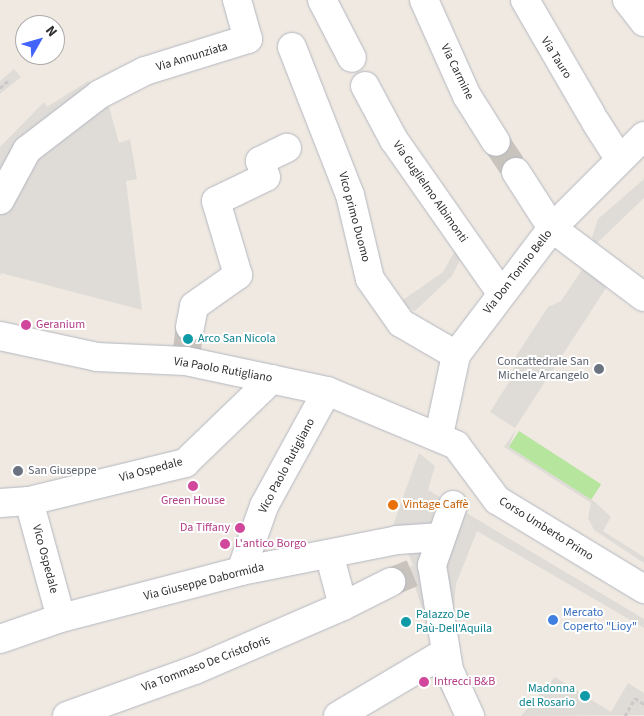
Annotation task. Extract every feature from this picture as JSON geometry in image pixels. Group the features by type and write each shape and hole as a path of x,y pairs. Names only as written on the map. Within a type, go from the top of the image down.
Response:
{"street":[{"name":"Via Annunziata","path":"0,200 27,150 100,94 145,71 248,39 237,0"},
{"path":"322,0 352,58"},
{"name":"Via Carmine","path":"424,0 467,96 496,142"},
{"name":"Via Tauro","path":"524,0 618,158"},
{"path":"627,0 644,22"},
{"name":"Vico primo Duomo","path":"292,47 350,194 370,279 401,323 456,355"},
{"name":"Via Guglielmo Albimonti","path":"365,86 394,140 501,293"},
{"name":"Via Don Tonino Bello","path":"439,435 456,355 552,228 618,158 644,136"},
{"path":"188,346 194,306 238,275 216,201 266,178 260,161 287,148"},
{"path":"516,172 552,228 644,297"},
{"name":"Via Paolo Rutigliano","path":"0,336 97,357 188,346 272,379 327,391 439,435"},
{"name":"Via Ospedale","path":"0,503 29,500 185,463 272,379"},
{"name":"Vico Paolo Rutigliano","path":"242,571 264,506 327,391"},
{"name":"Corso Umberto Primo","path":"439,435 466,456 497,500 644,589"},
{"name":"Vico Ospedale","path":"29,500 61,618"},
{"path":"453,505 441,537 412,573 444,653 464,713"},
{"name":"Via Giuseppe Dabormida","path":"0,639 61,618 242,571 330,557 397,540 441,537"},
{"path":"330,557 343,606"},
{"name":"Via Tommaso De Cristoforis","path":"66,716 195,670 343,606 412,573"},
{"path":"338,716 444,653"}],"path":[{"path":"0,88 9,80"},
{"path":"625,716 635,698 644,704"}],"green space":[{"path":"519,431 601,484 591,500 509,447"}],"shaded area":[{"path":"14,69 21,77 0,94 0,81"},
{"path":"88,81 108,103 119,143 130,139 137,179 126,181 142,310 1,273 0,277 0,147 44,102 47,107"},
{"path":"644,179 644,198 595,245 592,237 598,219"},
{"path":"458,245 460,260 452,276 415,311 397,304 443,272"},
{"path":"583,268 608,285 515,428 490,412 511,379 516,356 548,307 561,301"},
{"path":"516,429 509,447 595,502 611,517 603,531 644,557 644,563 594,530 588,518 591,503 504,447"},
{"path":"419,453 435,466 428,490 644,619 644,628 477,531 456,584 452,627 456,653 484,716 457,716 427,667 435,649 409,568 413,565 405,547 388,539"},
{"path":"555,677 611,712 628,683 644,693 644,715 521,716"}],"tunnel":[{"path":"496,142 516,172"},
{"path":"187,350 190,327"},
{"path":"391,582 412,573"}],"place":[{"name":"Geranium","path":"26,325"},
{"name":"Arco San Nicola","path":"188,339"},
{"name":"Concattedrale San Michele Arcangelo","path":"599,369"},
{"name":"San Giuseppe","path":"18,471"},
{"name":"Green House","path":"193,486"},
{"name":"Vintage Caffè","path":"393,505"},
{"name":"Da Tiffany","path":"240,528"},
{"name":"L'antico Borgo","path":"225,544"},
{"name":"Mercato Coperto \"Lioy\"","path":"553,620"},
{"name":"Palazzo De Paù-Dell'Aquila","path":"406,622"},
{"name":"Intrecci B&B","path":"424,682"},
{"name":"Madonna del Rosario","path":"585,696"}]}
